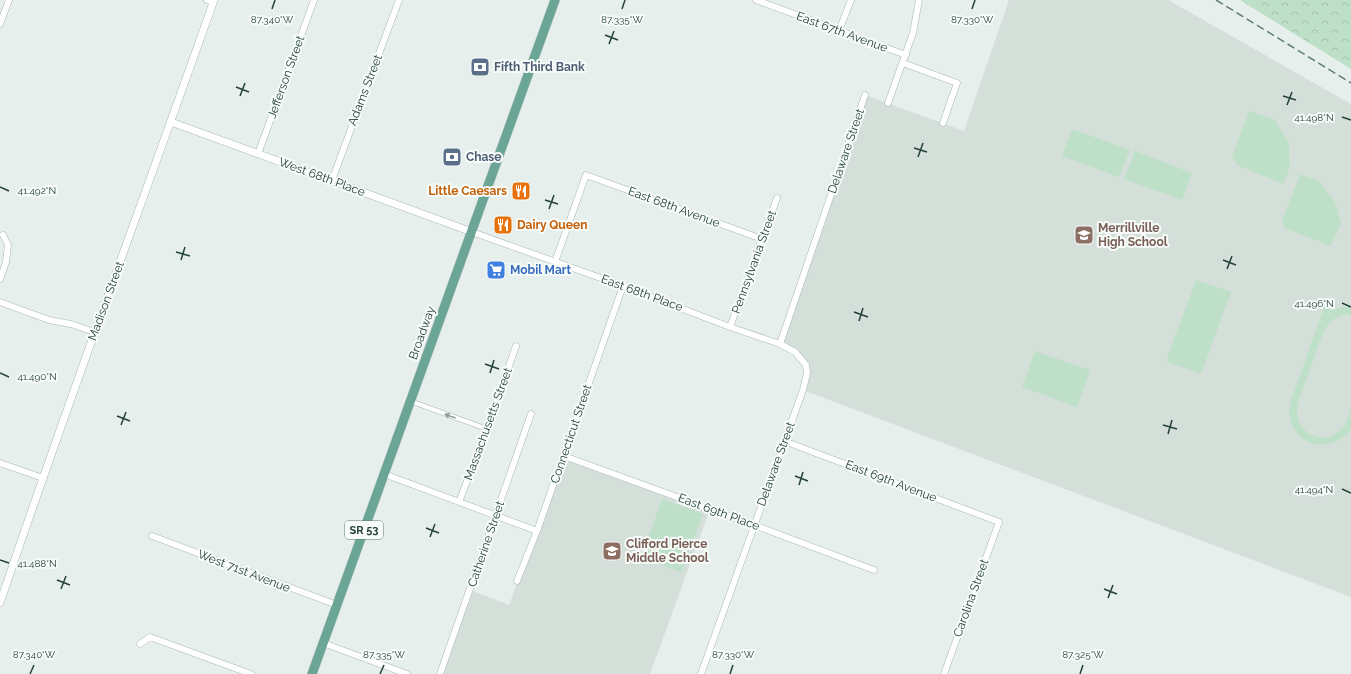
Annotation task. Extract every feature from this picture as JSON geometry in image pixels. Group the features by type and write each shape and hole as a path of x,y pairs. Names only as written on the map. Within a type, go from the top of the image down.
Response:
{"main road":[{"name":"Broadway","path":"312,674 472,232 553,1"}],"street":[{"path":"0,24 9,0"},
{"name":"Jefferson Street","path":"258,154 314,0"},
{"name":"Adams Street","path":"332,180 399,0"},
{"name":"East 67th Avenue","path":"758,0 906,55"},
{"path":"840,31 851,0"},
{"path":"888,103 913,33 919,0"},
{"name":"Madison Street","path":"0,603 94,332 171,122 211,1"},
{"path":"903,63 957,83 943,123"},
{"name":"Delaware Street","path":"780,344 865,95"},
{"name":"West 68th Place","path":"171,122 472,232"},
{"name":"East 68th Avenue","path":"555,262 586,175 762,239"},
{"name":"Pennsylvania Street","path":"730,327 777,198"},
{"name":"East 68th Place","path":"472,232 780,344 795,352 806,365"},
{"path":"0,279 6,262 8,245 3,235"},
{"name":"Connecticut Street","path":"518,581 564,456 623,286"},
{"path":"0,302 48,320 71,324 94,332"},
{"name":"Massachusetts Street","path":"459,502 516,346"},
{"name":"Delaware Street","path":"701,674 803,390 807,373 806,365"},
{"path":"410,402 486,429"},
{"name":"Catherine Street","path":"440,674 531,414"},
{"name":"East 69th Avenue","path":"784,441 999,522"},
{"name":"East 69th Place","path":"564,456 874,570"},
{"path":"0,463 43,478"},
{"path":"384,474 537,531"},
{"name":"Carolina Street","path":"944,674 999,522"},
{"name":"West 71st Avenue","path":"152,536 337,605"},
{"path":"140,644 150,637 251,674"},
{"path":"323,643 407,674"}],"shaded area":[{"name":"Merrillville High School","path":"1009,0 1168,0 1351,104 1351,597 803,390 806,365 782,339 865,95 964,131"},
{"name":"Clifford Pierce Middle School","path":"564,460 709,512 650,674 442,674 473,591 509,605"}],"green space":[{"path":"1240,0 1351,0 1351,69"},
{"path":"1249,111 1274,119 1289,142 1290,167 1283,184 1237,165 1232,157"},
{"path":"1072,129 1130,150 1119,177 1062,156"},
{"path":"1135,151 1192,173 1182,200 1124,179"},
{"path":"1300,174 1319,181 1335,202 1341,224 1331,246 1284,228 1282,221"},
{"path":"1196,280 1231,292 1201,374 1166,361"},
{"path":"1327,299 1334,302 1331,311 1342,307 1351,307 1351,315 1343,315 1335,318 1325,328 1298,402 1297,412 1299,421 1303,428 1310,434 1318,437 1326,437 1334,434 1344,426 1351,408 1351,429 1341,439 1330,444 1319,445 1308,442 1299,435 1292,426 1289,414 1291,400"},
{"path":"1035,351 1090,370 1077,407 1022,387"},
{"path":"662,499 703,514 681,572 641,557"}],"railway":[{"path":"1216,0 1351,83"}],"place":[{"name":"Fifth Third Bank","path":"480,67"},
{"name":"Chase","path":"452,157"},
{"name":"Little Caesars","path":"521,191"},
{"name":"Dairy Queen","path":"503,225"},
{"name":"Merrillville High School","path":"1084,235"},
{"name":"Mobil Mart","path":"496,270"},
{"name":"Clifford Pierce Middle School","path":"612,551"}]}
